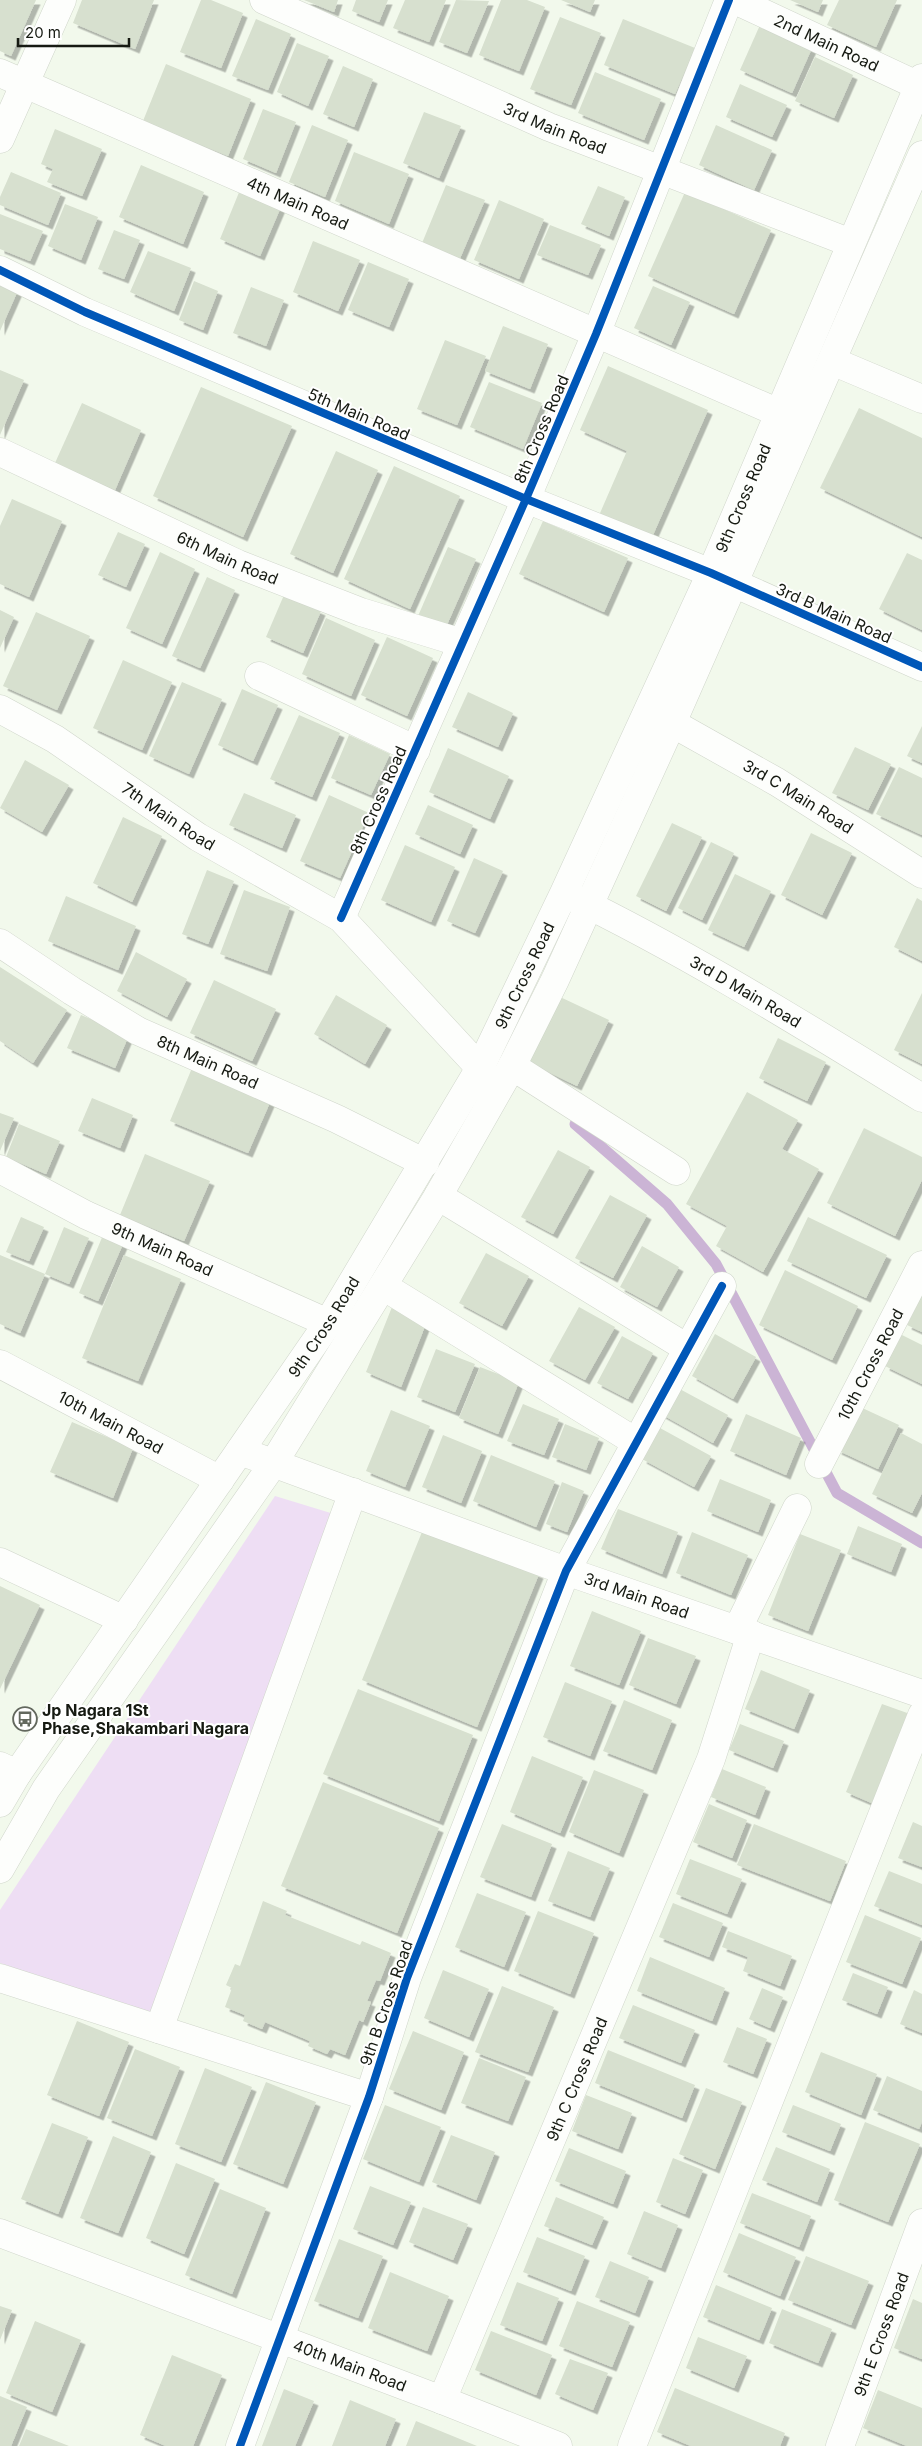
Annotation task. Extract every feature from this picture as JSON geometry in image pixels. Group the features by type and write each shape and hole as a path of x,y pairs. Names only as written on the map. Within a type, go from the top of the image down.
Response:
{"street":[{"path":"0,139 62,0"},
{"name":"3rd Main Road","path":"264,0 550,126 851,243"},
{"name":"8th Cross Road","path":"341,918 526,500 664,169 729,0"},
{"name":"2nd Main Road","path":"735,0 920,82"},
{"name":"4th Main Road","path":"0,73 779,413"},
{"name":"9th Cross Road","path":"0,1869 46,1789 273,1464 384,1286 512,1066 589,905 672,723 779,413 920,82"},
{"name":"9th Cross Road","path":"0,1803 8,1770 124,1620 328,1322 425,1163 480,1068 564,893 832,361 922,155"},
{"name":"5th Main Road","path":"0,270 85,312 526,500 722,578"},
{"path":"832,361 922,399"},
{"name":"6th Main Road","path":"0,452 238,564 361,612 462,643"},
{"name":"3rd B Main Road","path":"722,578 922,667"},
{"path":"259,676 416,750"},
{"name":"7th Main Road","path":"0,709 55,738 198,836 341,918"},
{"name":"3rd C Main Road","path":"672,723 777,782 922,874"},
{"name":"3rd D Main Road","path":"564,893 628,925 786,1015 922,1098"},
{"path":"341,918 480,1068"},
{"name":"8th Main Road","path":"0,943 72,991 138,1031 337,1119 425,1163"},
{"path":"512,1066 676,1171"},
{"name":"9th Main Road","path":"0,1169 86,1215 328,1322"},
{"path":"438,1196 687,1348"},
{"name":"10th Cross Road","path":"819,1464 922,1265"},
{"path":"384,1286 636,1442"},
{"name":"9th B Cross Road","path":"240,2446 369,2098 407,1978 566,1571 722,1286"},
{"name":"10th Main Road","path":"0,1364 220,1480"},
{"name":"3rd Main Road","path":"240,1451 566,1571 922,1694"},
{"path":"159,2029 353,1492"},
{"name":"9th C Cross Road","path":"442,2400 711,1759 744,1632 797,1508"},
{"path":"0,1562 124,1620"},
{"path":"632,2446 922,1714"},
{"path":"0,1978 369,2098"},
{"name":"9th E Cross Road","path":"840,2446 922,2223"},
{"name":"40th Main Road","path":"0,2233 442,2400 558,2446"}],"shaded area":[{"path":"275,1496 334,1514 149,2016 0,1963 0,1910"}],"building":[{"path":"0,0 36,0 11,56 0,51"},
{"path":"82,0 154,0 135,49 73,23"},
{"path":"201,0 211,0 243,13 221,68 180,52"},
{"path":"304,0 338,0 334,12"},
{"path":"356,0 388,0 379,22 352,11"},
{"path":"405,0 446,0 429,42 393,28"},
{"path":"456,0 489,1 467,53 439,42"},
{"path":"501,0 527,0 545,7 519,71 479,55"},
{"path":"561,0 595,0 590,12"},
{"path":"790,0 823,0 818,12"},
{"path":"839,0 897,0 876,47 827,25"},
{"path":"560,17 601,33 571,105 530,89"},
{"path":"256,19 291,34 268,90 232,76"},
{"path":"623,19 695,48 675,94 604,65"},
{"path":"760,25 812,48 792,93 740,70"},
{"path":"297,43 329,56 308,106 277,92"},
{"path":"815,57 853,75 834,118 795,101"},
{"path":"166,64 251,99 228,156 143,121"},
{"path":"343,66 373,79 354,127 323,114"},
{"path":"595,72 661,99 644,140 578,113"},
{"path":"740,84 787,105 772,137 726,117"},
{"path":"263,109 296,122 276,173 243,159"},
{"path":"424,112 461,126 439,178 403,163"},
{"path":"312,125 348,140 325,197 289,182"},
{"path":"716,125 772,150 754,190 699,165"},
{"path":"55,129 102,149 82,196 47,182 53,169 41,164"},
{"path":"354,152 409,174 389,224 335,201"},
{"path":"141,165 204,192 183,244 119,217"},
{"path":"11,172 61,193 48,225 0,205 0,197"},
{"path":"242,185 283,202 260,256 220,239"},
{"path":"446,185 485,200 458,263 420,248"},
{"path":"598,186 625,197 609,236 581,224"},
{"path":"685,192 771,230 734,314 648,276"},
{"path":"499,200 544,219 519,279 474,260"},
{"path":"65,204 98,217 81,260 48,246"},
{"path":"0,214 43,231 30,261 0,249"},
{"path":"550,225 601,245 588,275 537,255"},
{"path":"114,230 140,240 124,279 98,269"},
{"path":"313,241 360,260 338,311 293,292"},
{"path":"148,251 191,268 174,311 130,292"},
{"path":"368,262 409,279 389,327 348,310"},
{"path":"0,280 19,288 0,331"},
{"path":"194,281 218,291 203,330 179,320"},
{"path":"653,286 690,302 671,345 634,328"},
{"path":"251,287 284,300 266,346 233,333"},
{"path":"503,326 548,344 530,389 485,371"},
{"path":"445,340 486,356 457,425 417,409"},
{"path":"608,366 708,410 649,544 597,520 627,451 580,430"},
{"path":"0,370 24,380 0,435"},
{"path":"489,382 542,403 523,449 470,427"},
{"path":"201,387 292,426 243,537 153,496"},
{"path":"82,403 141,430 115,490 55,463"},
{"path":"859,408 922,438 922,537 820,488"},
{"path":"336,451 378,470 333,573 290,554"},
{"path":"394,466 460,496 410,609 344,579"},
{"path":"12,499 62,521 29,597 0,584 0,526"},
{"path":"543,521 628,558 604,612 519,574"},
{"path":"118,532 145,544 126,587 98,575"},
{"path":"448,547 476,559 446,627 418,616"},
{"path":"160,552 195,569 162,644 126,628"},
{"path":"907,553 922,560 922,630 879,609"},
{"path":"207,577 235,590 200,668 172,656"},
{"path":"284,595 321,611 303,653 266,637"},
{"path":"0,610 14,617 0,648"},
{"path":"36,612 90,636 57,710 3,686"},
{"path":"326,618 375,640 351,696 302,674"},
{"path":"387,637 433,658 407,716 361,695"},
{"path":"123,660 172,682 142,750 93,728"},
{"path":"182,682 222,699 189,774 149,756"},
{"path":"242,689 278,705 253,761 218,745"},
{"path":"468,692 513,713 498,747 452,727"},
{"path":"299,715 340,733 312,797 270,779"},
{"path":"922,726 922,763 907,756"},
{"path":"349,735 390,754 371,795 331,778"},
{"path":"855,747 891,764 868,810 832,793"},
{"path":"448,748 509,776 490,819 429,792"},
{"path":"25,760 69,785 42,832 0,808"},
{"path":"899,767 922,778 922,835 876,814"},
{"path":"244,793 296,815 282,848 229,825"},
{"path":"329,795 369,813 340,878 300,861"},
{"path":"428,805 473,825 460,854 415,834"},
{"path":"123,817 162,836 132,902 93,883"},
{"path":"672,823 702,837 666,911 636,896"},
{"path":"811,833 852,853 822,915 781,895"},
{"path":"711,842 734,853 702,920 678,908"},
{"path":"405,845 455,867 431,922 381,900"},
{"path":"474,858 503,871 475,933 447,921"},
{"path":"207,870 234,881 208,944 182,934"},
{"path":"735,874 771,891 744,947 708,930"},
{"path":"244,890 290,907 267,971 220,954"},
{"path":"66,896 136,926 118,970 48,941"},
{"path":"917,898 922,901 922,961 894,947"},
{"path":"136,952 187,979 167,1017 117,991"},
{"path":"0,967 67,1010 33,1063 0,1041"},
{"path":"214,980 276,1009 252,1061 190,1033"},
{"path":"922,993 922,1064 894,1050"},
{"path":"336,995 387,1025 365,1064 314,1034"},
{"path":"558,996 609,1020 577,1086 526,1061"},
{"path":"81,1015 129,1035 115,1068 67,1048"},
{"path":"778,1038 826,1062 807,1101 759,1078"},
{"path":"192,1068 271,1100 248,1153 170,1121"},
{"path":"747,1092 798,1120 782,1149 819,1169 763,1272 716,1246 727,1226 686,1204"},
{"path":"92,1098 133,1115 120,1148 78,1131"},
{"path":"0,1113 14,1118 0,1151"},
{"path":"19,1124 60,1141 46,1174 6,1157"},
{"path":"864,1128 922,1157 922,1180 895,1236 827,1203"},
{"path":"558,1150 590,1167 553,1234 521,1217"},
{"path":"145,1154 210,1181 184,1241 120,1215"},
{"path":"610,1195 647,1215 613,1278 575,1258"},
{"path":"21,1217 44,1227 29,1261 6,1252"},
{"path":"808,1217 887,1255 866,1298 787,1261"},
{"path":"64,1227 89,1238 69,1284 45,1274"},
{"path":"103,1235 123,1244 98,1301 79,1293"},
{"path":"642,1246 679,1267 657,1307 620,1287"},
{"path":"486,1253 529,1276 502,1326 459,1303"},
{"path":"0,1255 45,1274 20,1333 0,1324"},
{"path":"124,1255 181,1279 138,1381 82,1358"},
{"path":"785,1270 858,1306 832,1360 759,1325"},
{"path":"922,1295 922,1332 907,1325"},
{"path":"394,1302 429,1316 401,1387 366,1372"},
{"path":"579,1307 615,1327 585,1380 549,1361"},
{"path":"715,1334 756,1357 733,1399 692,1376"},
{"path":"900,1334 922,1345 922,1384 885,1366"},
{"path":"622,1336 653,1353 628,1399 597,1383"},
{"path":"436,1349 475,1364 455,1412 417,1397"},
{"path":"480,1367 519,1382 498,1434 459,1418"},
{"path":"676,1387 728,1415 713,1443 661,1414"},
{"path":"523,1404 559,1419 544,1455 507,1441"},
{"path":"858,1406 899,1425 878,1469 837,1450"},
{"path":"391,1410 430,1426 405,1487 366,1471"},
{"path":"746,1414 801,1438 786,1475 730,1451"},
{"path":"72,1422 133,1448 113,1498 50,1472"},
{"path":"565,1424 599,1438 586,1470 552,1457"},
{"path":"660,1428 711,1456 694,1487 642,1459"},
{"path":"901,1433 922,1444 922,1493 912,1513 872,1494"},
{"path":"443,1435 482,1451 461,1503 422,1487"},
{"path":"491,1455 555,1481 536,1527 473,1501"},
{"path":"720,1479 771,1500 758,1532 707,1511"},
{"path":"562,1482 584,1491 567,1532 546,1524"},
{"path":"618,1509 678,1532 662,1574 601,1549"},
{"path":"858,1526 902,1544 891,1572 847,1554"},
{"path":"424,1527 539,1574 477,1727 362,1680"},
{"path":"692,1532 748,1555 731,1595 676,1573"},
{"path":"800,1534 841,1550 808,1631 768,1615"},
{"path":"0,1586 40,1605 0,1689"},
{"path":"592,1611 641,1631 619,1685 570,1666"},
{"path":"648,1638 696,1656 676,1704 629,1685"},
{"path":"761,1670 810,1690 794,1729 745,1709"},
{"path":"565,1682 612,1701 590,1756 543,1737"},
{"path":"358,1689 473,1735 439,1821 323,1774"},
{"path":"624,1700 672,1720 652,1770 603,1751"},
{"path":"882,1704 910,1714 874,1804 846,1792"},
{"path":"740,1724 784,1741 773,1768 729,1750"},
{"path":"532,1756 583,1777 560,1833 510,1812"},
{"path":"722,1769 766,1787 755,1815 711,1797"},
{"path":"594,1770 644,1790 619,1853 569,1832"},
{"path":"323,1782 439,1828 397,1933 281,1886"},
{"path":"709,1804 747,1820 732,1858 693,1842"},
{"path":"913,1822 922,1826 922,1867 898,1858"},
{"path":"502,1824 552,1844 531,1897 480,1877"},
{"path":"754,1824 846,1861 830,1901 737,1865"},
{"path":"568,1851 610,1868 590,1917 548,1901"},
{"path":"690,1859 742,1879 727,1914 676,1894"},
{"path":"889,1871 922,1884 922,1925 874,1906"},
{"path":"477,1893 526,1912 504,1967 455,1947"},
{"path":"263,1901 287,1911 285,1915 360,1945 362,1941 391,1953 380,1981 376,1980 367,2001 371,2002 363,2022 359,2020 345,2055 330,2049 327,2054 308,2046 310,2041 265,2022 262,2029 243,2021 245,2015 225,2007 232,1988 226,1985 235,1964 240,1966"},
{"path":"673,1903 723,1923 709,1957 659,1937"},
{"path":"538,1911 594,1933 570,1994 514,1971"},
{"path":"865,1915 921,1938 902,1984 846,1962"},
{"path":"728,1931 792,1956 780,1986 743,1971 748,1957 722,1947"},
{"path":"650,1957 725,1988 712,2021 637,1991"},
{"path":"443,1970 489,1989 469,2037 424,2018"},
{"path":"853,1973 888,1987 877,2014 842,2000"},
{"path":"502,1986 554,2007 528,2072 475,2052"},
{"path":"762,1988 783,1997 770,2028 749,2019"},
{"path":"914,1990 922,1994 922,2033 900,2024"},
{"path":"633,2005 695,2030 681,2063 619,2038"},
{"path":"77,2021 129,2042 99,2116 47,2095"},
{"path":"737,2027 767,2039 753,2074 723,2062"},
{"path":"413,2031 464,2052 441,2110 389,2089"},
{"path":"135,2049 180,2067 152,2136 107,2118"},
{"path":"608,2050 695,2085 682,2118 595,2083"},
{"path":"821,2052 877,2074 861,2115 805,2092"},
{"path":"479,2058 526,2077 508,2121 461,2103"},
{"path":"205,2068 252,2087 221,2162 175,2144"},
{"path":"887,2076 922,2091 922,2122 919,2129 873,2110"},
{"path":"266,2082 316,2102 283,2184 233,2164"},
{"path":"706,2088 742,2102 715,2169 679,2154"},
{"path":"586,2095 632,2113 618,2149 572,2131"},
{"path":"385,2105 441,2127 419,2182 363,2159"},
{"path":"793,2105 841,2124 830,2151 782,2132"},
{"path":"865,2122 920,2144 888,2222 834,2200"},
{"path":"52,2123 88,2137 58,2214 21,2199"},
{"path":"451,2135 495,2152 476,2200 432,2182"},
{"path":"113,2136 151,2152 118,2233 80,2218"},
{"path":"776,2147 830,2169 817,2202 762,2180"},
{"path":"569,2148 626,2171 613,2204 555,2181"},
{"path":"673,2158 703,2170 685,2214 656,2202"},
{"path":"176,2163 215,2179 184,2254 146,2238"},
{"path":"370,2186 411,2202 393,2245 353,2229"},
{"path":"220,2189 266,2208 232,2294 185,2275"},
{"path":"752,2193 811,2216 799,2247 740,2223"},
{"path":"556,2197 604,2217 592,2245 544,2226"},
{"path":"423,2207 468,2224 453,2260 409,2242"},
{"path":"644,2211 678,2225 661,2268 627,2254"},
{"path":"739,2233 796,2257 780,2296 723,2272"},
{"path":"537,2237 585,2256 571,2291 523,2272"},
{"path":"339,2239 383,2256 358,2318 314,2301"},
{"path":"806,2256 869,2281 851,2325 788,2300"},
{"path":"610,2261 649,2277 635,2313 595,2297"},
{"path":"390,2272 449,2296 427,2351 368,2328"},
{"path":"517,2282 559,2298 542,2341 500,2325"},
{"path":"716,2285 772,2308 759,2340 703,2317"},
{"path":"913,2299 922,2303 922,2359 894,2348"},
{"path":"577,2301 630,2322 612,2367 559,2346"},
{"path":"0,2306 12,2310 0,2340"},
{"path":"782,2309 832,2329 818,2363 769,2343"},
{"path":"35,2321 81,2340 52,2412 6,2393"},
{"path":"491,2331 552,2355 536,2395 475,2370"},
{"path":"698,2337 747,2356 734,2388 686,2368"},
{"path":"172,2355 222,2375 193,2446 166,2446 140,2435"},
{"path":"570,2359 608,2373 593,2410 555,2394"},
{"path":"675,2388 785,2433 780,2446 691,2446 657,2432"},
{"path":"284,2389 314,2401 295,2446 262,2446"},
{"path":"878,2390 922,2408 922,2446 907,2446 863,2428"},
{"path":"0,2396 27,2407 11,2446 0,2446"},
{"path":"350,2400 396,2419 385,2446 332,2446"},
{"path":"416,2421 477,2446 406,2446"},
{"path":"26,2429 69,2446 19,2446"}],"waterway":[{"path":"575,1124 667,1204 716,1264 837,1493 922,1543"}],"cycle path":[{"path":"341,918 526,499 596,334 729,0"},
{"path":"0,270 85,312 526,499 711,573 922,667"},
{"path":"240,2446 369,2097 407,1978 566,1571 722,1286"}],"place":[{"name":"Jp Nagara 1St Phase,Shakambari Nagara","path":"25,1719"}]}
